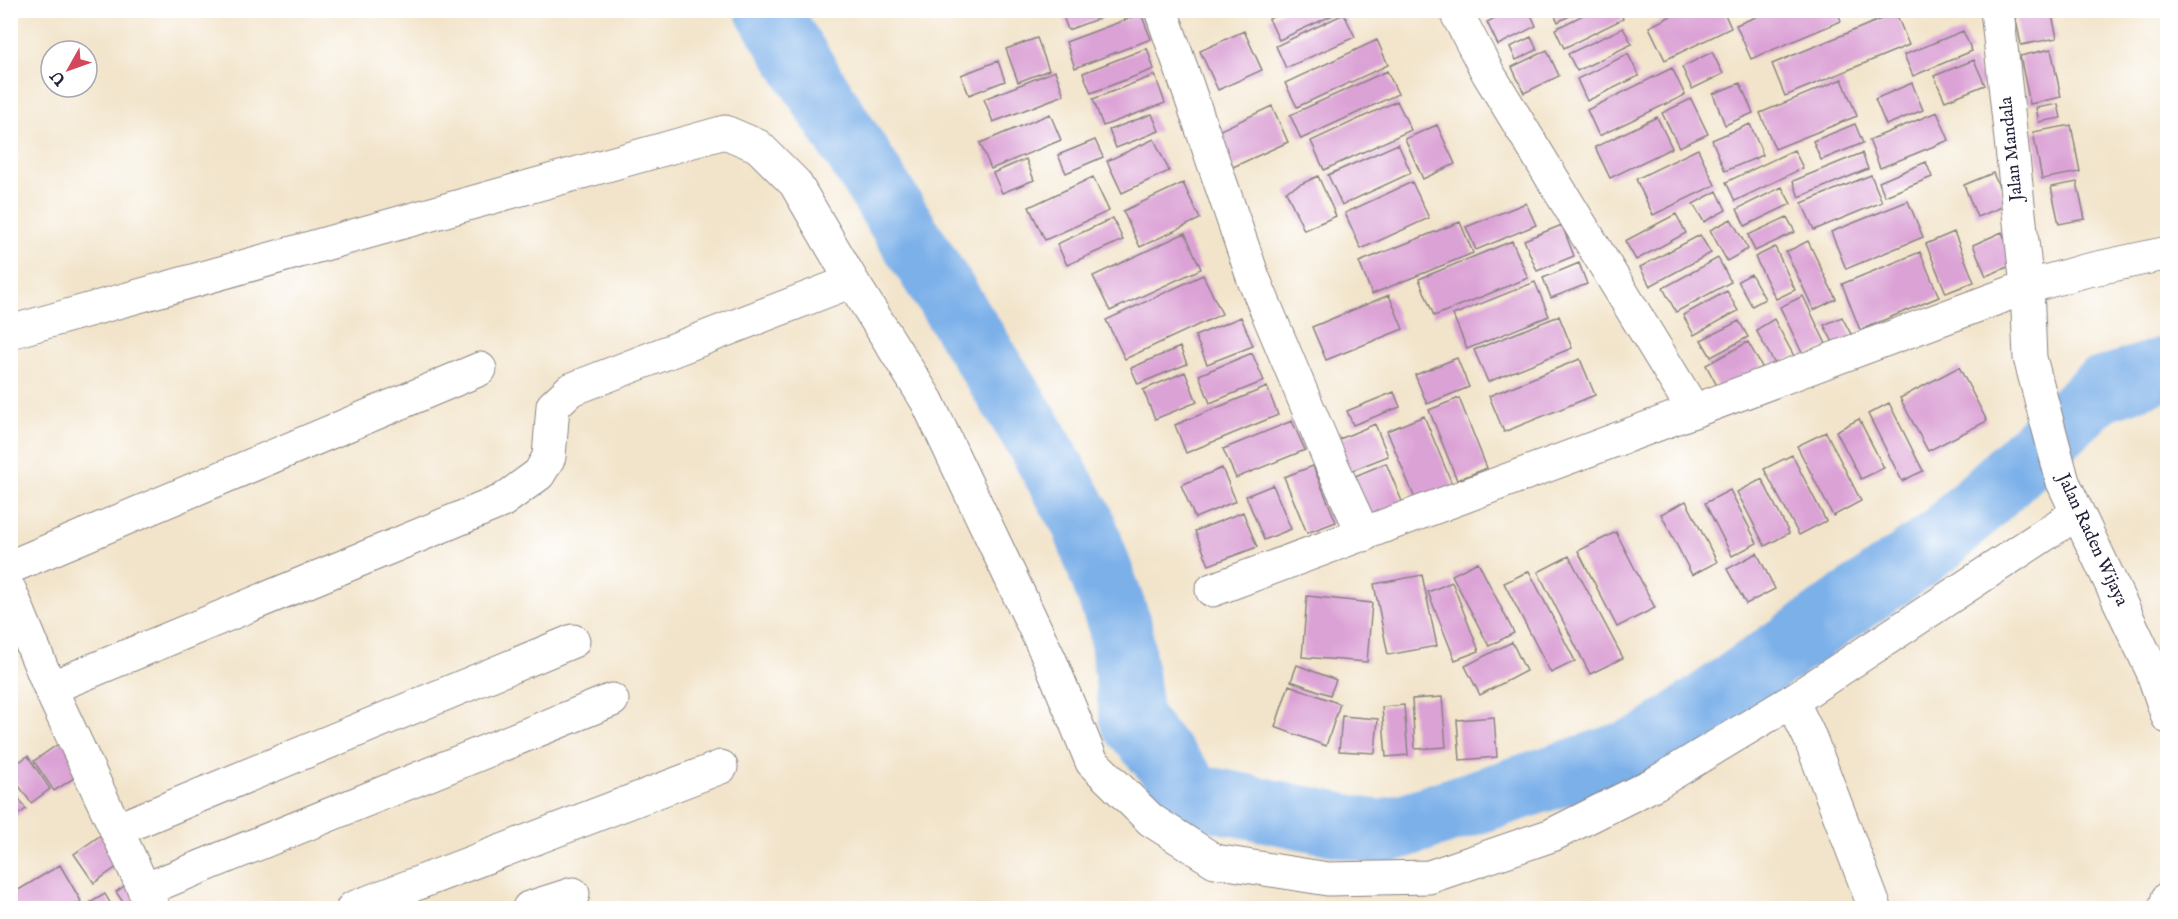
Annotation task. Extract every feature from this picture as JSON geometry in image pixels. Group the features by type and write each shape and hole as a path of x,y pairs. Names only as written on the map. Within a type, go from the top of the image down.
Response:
{"street":[{"path":"1161,10 1254,280 1364,535"},
{"path":"1455,10 1488,73 1694,411"},
{"name":"Jalan Mandala","path":"1997,10 2027,287"},
{"path":"10,332 725,132 758,146 795,183 852,281 927,401 1050,660 1092,762 1152,820 1215,861 1328,879 1430,877 1552,835 1656,783 1792,701 2076,514"},
{"path":"1212,590 2027,287 2084,271 2168,253"},
{"path":"50,688 502,501 539,474 549,457 553,406 570,390 852,281"},
{"name":"Jalan Raden Wijaya","path":"2027,287 2030,358 2063,482 2076,514 2152,670 2168,717"},
{"path":"10,567 480,369"},
{"path":"10,591 50,688 149,899 612,700"},
{"path":"116,830 573,640"},
{"path":"1792,701 1810,738 1875,909"},
{"path":"352,909 721,767"},
{"path":"529,909 573,894"},
{"path":"2165,909 2168,898"}],"building":[{"path":"1061,10 1119,10 1119,11 1068,30"},
{"path":"1286,10 1344,10 1279,40 1269,19"},
{"path":"1510,10 1529,10 1536,26 1498,45 1487,22"},
{"path":"1552,10 1581,10 1558,22"},
{"path":"1593,10 1619,10 1623,19 1564,48 1555,29"},
{"path":"1683,10 1723,10 1731,28 1665,60 1649,27"},
{"path":"1773,10 1837,10 1841,21 1751,59 1736,25"},
{"path":"2014,10 2051,10 2057,38 2021,45"},
{"path":"1896,13 1909,45 1785,96 1772,64"},
{"path":"1141,14 1151,39 1075,68 1066,42"},
{"path":"1344,14 1355,37 1286,68 1276,46"},
{"path":"1623,28 1632,44 1577,71 1568,54"},
{"path":"1244,31 1262,70 1218,90 1200,51"},
{"path":"1963,31 1972,51 1913,76 1904,55"},
{"path":"1531,37 1537,50 1516,60 1510,47"},
{"path":"1037,38 1049,70 1018,82 1006,49"},
{"path":"1377,40 1388,65 1297,107 1285,83"},
{"path":"1147,48 1154,69 1091,93 1083,73"},
{"path":"2051,49 2061,97 2030,104 2020,56"},
{"path":"1547,50 1559,76 1524,93 1512,67"},
{"path":"1712,52 1723,74 1692,89 1682,67"},
{"path":"1628,54 1639,76 1587,101 1577,79"},
{"path":"1974,60 1985,85 1945,101 1934,76"},
{"path":"998,61 1005,81 969,95 961,75"},
{"path":"1672,68 1685,95 1599,136 1587,110"},
{"path":"1055,71 1064,95 993,122 984,99"},
{"path":"1387,71 1398,94 1301,139 1290,115"},
{"path":"1155,75 1165,103 1103,126 1093,99"},
{"path":"1842,79 1857,116 1775,149 1760,113"},
{"path":"1740,83 1753,113 1725,125 1713,94"},
{"path":"1912,83 1923,110 1886,125 1875,99"},
{"path":"1691,99 1708,134 1679,147 1662,113"},
{"path":"1397,101 1411,130 1324,170 1311,141"},
{"path":"2058,104 2061,118 2039,122 2036,108"},
{"path":"1272,106 1288,142 1233,167 1216,132"},
{"path":"1937,112 1949,140 1880,168 1869,140"},
{"path":"1050,114 1061,140 991,169 980,143"},
{"path":"1152,114 1159,131 1116,148 1109,130"},
{"path":"1657,117 1672,148 1610,178 1595,147"},
{"path":"1750,124 1763,155 1725,171 1712,140"},
{"path":"1855,124 1863,143 1821,160 1813,141"},
{"path":"1437,125 1455,164 1423,179 1405,139"},
{"path":"2071,125 2080,172 2042,179 2033,132"},
{"path":"1154,139 1169,171 1122,193 1107,161"},
{"path":"1095,140 1103,157 1066,173 1058,155"},
{"path":"1398,144 1411,173 1342,205 1328,175"},
{"path":"1698,149 1715,185 1653,215 1636,179"},
{"path":"1794,150 1803,168 1735,201 1726,182"},
{"path":"1862,153 1868,169 1799,197 1793,181"},
{"path":"1026,159 1034,180 1002,193 993,173"},
{"path":"1926,162 1932,177 1885,196 1879,182"},
{"path":"1993,173 2007,205 1977,217 1964,185"},
{"path":"1871,175 1882,202 1814,230 1802,203"},
{"path":"1318,176 1336,216 1304,230 1286,191"},
{"path":"1093,177 1109,211 1045,240 1029,207"},
{"path":"1412,182 1429,218 1361,249 1345,213"},
{"path":"2077,182 2085,219 2059,224 2051,187"},
{"path":"1183,183 1200,219 1140,247 1123,211"},
{"path":"1782,187 1791,204 1745,226 1737,209"},
{"path":"1717,191 1726,210 1704,222 1693,204"},
{"path":"1908,201 1923,237 1846,269 1831,232"},
{"path":"1526,203 1536,225 1476,250 1466,227"},
{"path":"1676,214 1686,233 1636,260 1625,241"},
{"path":"1787,217 1795,232 1755,251 1748,235"},
{"path":"1113,218 1123,240 1067,265 1057,244"},
{"path":"1731,219 1748,249 1727,261 1710,230"},
{"path":"1460,222 1473,253 1372,294 1359,262"},
{"path":"1562,225 1574,256 1537,271 1524,240"},
{"path":"1954,232 1974,282 1946,293 1926,244"},
{"path":"2002,232 2015,264 1986,276 1973,245"},
{"path":"1185,233 1201,269 1110,311 1093,276"},
{"path":"1700,235 1711,253 1650,286 1640,267"},
{"path":"1512,241 1528,278 1434,316 1419,279"},
{"path":"1808,241 1836,299 1814,310 1786,252"},
{"path":"1775,247 1795,290 1776,299 1755,257"},
{"path":"1920,252 1939,297 1860,330 1842,284"},
{"path":"1718,258 1731,282 1676,312 1663,288"},
{"path":"1579,263 1587,284 1551,298 1543,278"},
{"path":"1751,274 1765,299 1752,306 1738,281"},
{"path":"1203,275 1222,314 1125,359 1106,320"},
{"path":"1535,282 1549,316 1467,349 1453,315"},
{"path":"1727,291 1738,311 1694,335 1683,315"},
{"path":"1389,295 1403,329 1326,360 1312,327"},
{"path":"1803,296 1827,346 1804,357 1780,307"},
{"path":"1559,316 1572,348 1488,382 1474,350"},
{"path":"1241,317 1253,346 1207,364 1195,336"},
{"path":"1842,317 1853,338 1835,346 1824,325"},
{"path":"1774,319 1794,356 1776,366 1756,330"},
{"path":"1739,321 1748,337 1711,357 1701,340"},
{"path":"1748,342 1766,374 1723,397 1706,365"},
{"path":"1180,347 1187,364 1138,384 1131,368"},
{"path":"1252,353 1264,381 1210,403 1199,375"},
{"path":"1457,358 1469,387 1427,404 1415,375"},
{"path":"1580,359 1595,395 1504,432 1489,396"},
{"path":"1959,367 1987,421 1928,451 1900,398"},
{"path":"1185,372 1197,402 1155,419 1143,390"},
{"path":"1267,387 1278,415 1186,453 1175,425"},
{"path":"1394,392 1400,407 1353,425 1347,411"},
{"path":"1459,398 1487,468 1457,480 1429,410"},
{"path":"1889,403 1923,471 1902,481 1868,414"},
{"path":"1424,416 1455,491 1418,506 1387,431"},
{"path":"1859,419 1884,468 1861,479 1836,431"},
{"path":"1292,421 1305,450 1236,478 1223,449"},
{"path":"1375,424 1388,456 1348,472 1335,441"},
{"path":"1826,432 1861,501 1833,516 1797,446"},
{"path":"1792,455 1826,521 1799,535 1764,469"},
{"path":"1386,463 1406,511 1373,524 1353,477"},
{"path":"1313,466 1336,522 1307,533 1284,477"},
{"path":"1222,468 1236,501 1195,518 1181,485"},
{"path":"1762,479 1789,533 1765,546 1737,492"},
{"path":"1273,485 1291,529 1264,540 1246,496"},
{"path":"1730,490 1757,543 1732,556 1705,503"},
{"path":"1686,501 1717,562 1692,575 1661,514"},
{"path":"1243,512 1257,547 1209,565 1195,531"},
{"path":"1616,532 1655,608 1617,627 1578,551"},
{"path":"1757,553 1775,589 1746,604 1727,569"},
{"path":"1569,556 1623,658 1590,674 1538,572"},
{"path":"1478,562 1514,633 1489,646 1452,575"},
{"path":"1529,571 1575,661 1551,673 1504,583"},
{"path":"1422,575 1437,646 1388,655 1374,584"},
{"path":"1452,582 1479,651 1455,660 1428,592"},
{"path":"1307,596 1372,603 1367,662 1302,657"},
{"path":"1512,642 1526,671 1480,695 1465,666"},
{"path":"1297,665 1336,680 1330,695 1291,681"},
{"path":"1289,685 1340,704 1326,746 1275,727"},
{"path":"1442,697 1446,747 1415,749 1412,699"},
{"path":"1404,705 1408,755 1386,757 1382,707"},
{"path":"1342,716 1378,719 1375,753 1339,751"},
{"path":"1494,717 1497,757 1460,760 1457,720"},
{"path":"64,740 85,771 54,791 34,761"},
{"path":"28,756 50,789 31,803 10,773 10,768"},
{"path":"10,786 26,809 10,820"},
{"path":"108,830 128,859 94,883 74,854"},
{"path":"60,865 81,901 68,908 10,908 10,895"},
{"path":"131,881 145,908 127,908 116,892"},
{"path":"105,894 113,908 81,908"}],"waterway":[{"path":"767,10 1031,430 1083,522 1120,626 1132,721 1195,796 1381,833 1645,747 1938,542 2099,390 2168,368"}]}
